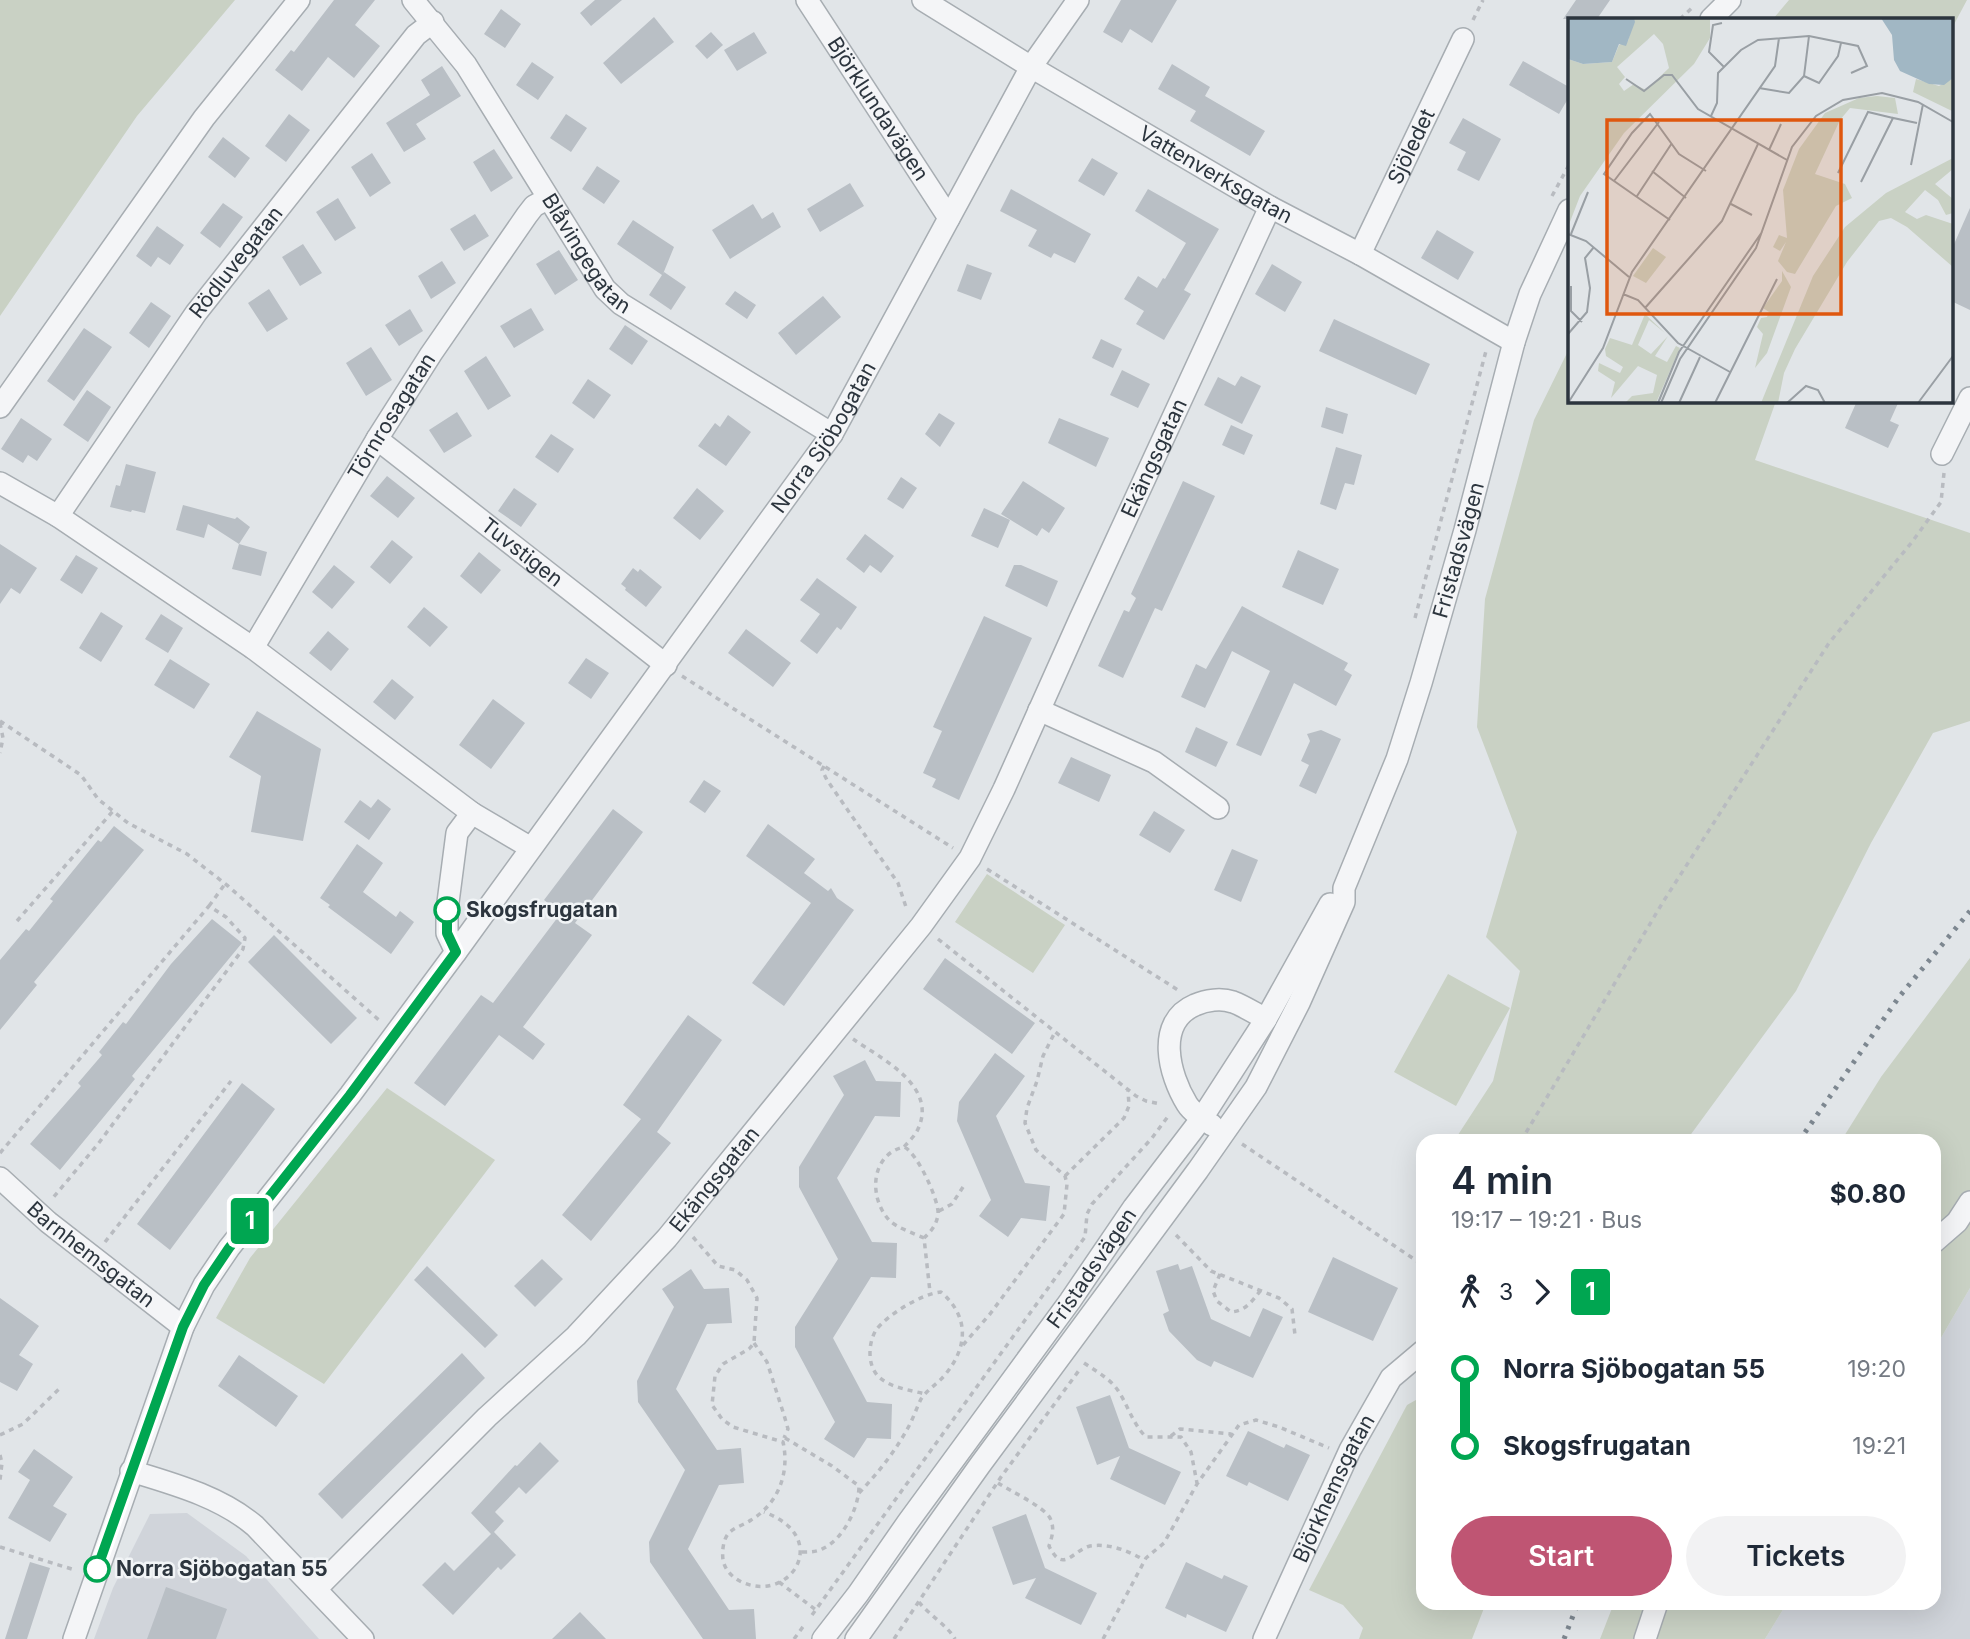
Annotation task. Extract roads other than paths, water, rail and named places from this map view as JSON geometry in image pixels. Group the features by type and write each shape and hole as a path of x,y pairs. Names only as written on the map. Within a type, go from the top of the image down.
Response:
{"street":[{"path":"0,407 204,118 299,0"},
{"name":"Blåvingegatan","path":"413,0 466,65 605,289 621,304 832,433"},
{"name":"Björklundavägen","path":"807,0 949,218"},
{"name":"Vattenverksgatan","path":"923,0 1031,67 1270,207 1360,254 1514,342"},
{"name":"Norra Sjöbogatan","path":"74,1639 183,1327 204,1285 229,1248 350,1095 456,952 832,433 1031,67 1078,0"},
{"path":"1712,18 1730,0"},
{"name":"Rödluvegatan","path":"58,516 195,313 416,35 433,22"},
{"name":"Sjöledet","path":"1360,254 1463,39"},
{"name":"Törnrosagatan","path":"253,648 377,439 431,354 527,215 534,206 547,199"},
{"name":"Ekängsgatan","path":"316,1589 487,1417 576,1336 681,1221 922,926 970,858 1270,207"},
{"name":"Fristadsvägen","path":"856,1639 1224,1133 1256,1087 1299,1003 1343,902 1344,888 1397,759 1465,530 1514,342 1530,294 1568,212"},
{"path":"1942,454 1970,398"},
{"name":"Tuvstigen","path":"377,439 666,665"},
{"path":"0,483 58,516 253,648 472,813 531,848"},
{"path":"1039,710 1154,762 1218,808"},
{"path":"456,952 447,933 451,875 457,833 472,813"},
{"name":"Fristadsvägen","path":"823,1639 1202,1118 1266,1019 1332,899 1344,888"},
{"path":"1224,1133 1187,1105 1178,1104 1168,1046 1175,1022 1191,1006 1212,1001 1233,1002 1266,1019"},
{"name":"Barnhemsgatan","path":"0,1178 39,1214 183,1327"},
{"path":"1941,1236 1957,1222 1970,1202"},
{"name":"Björkhemsgatan","path":"1264,1639 1347,1456 1391,1378 1416,1357"},
{"path":"131,1471 162,1480 237,1512 255,1526 363,1639"},
{"path":"1645,1639 1655,1610"}],"railway":[{"path":"1804,1134 1899,997 1970,911"},
{"path":"1564,1639 1575,1610"}],"place":[{"name":"Skogsfrugatan","path":"447,910"},
{"name":"Norra Sjöbogatan 55","path":"97,1569"}]}
